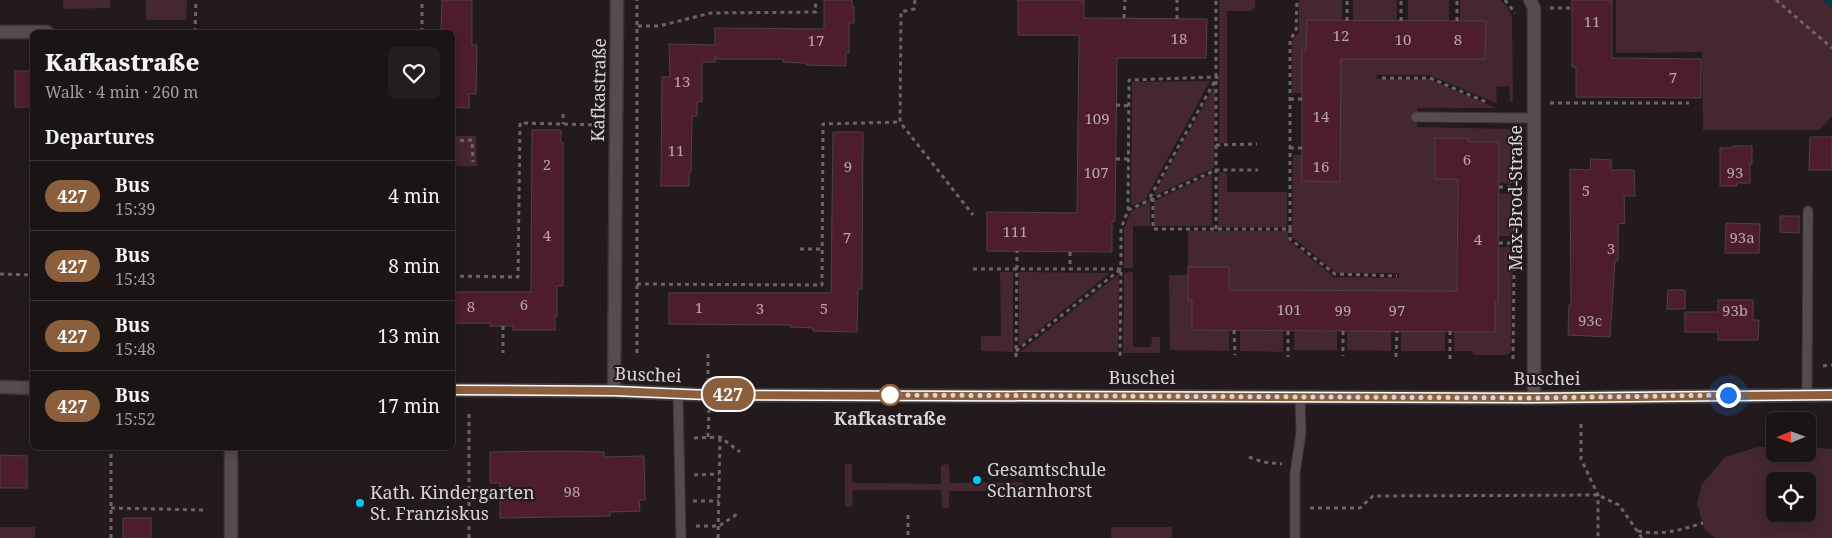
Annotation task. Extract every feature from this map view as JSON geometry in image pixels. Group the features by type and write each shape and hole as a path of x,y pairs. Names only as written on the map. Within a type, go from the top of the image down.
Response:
{"street":[{"name":"Kafkastraße","path":"614,391 617,0"},
{"name":"Max-Brod-Straße","path":"1532,4 1534,398"},
{"path":"0,32 30,32"},
{"path":"0,387 30,388"},
{"name":"Buschei","path":"455,390 614,391 678,394 1534,398 1832,395"},
{"path":"231,450 231,538"}],"lane":[{"path":"1416,117 1533,118"},
{"path":"1807,394 1808,211"},
{"path":"678,394 681,538"},
{"path":"1295,538 1295,473 1301,432 1300,396"}],"path":[{"path":"195,30 196,0"},
{"path":"422,0 422,30"},
{"path":"637,0 637,353"},
{"path":"638,26 659,26 711,13 816,12 816,0"},
{"path":"915,0 914,9 901,12 900,122 972,215"},
{"path":"1124,18 1125,0"},
{"path":"1177,0 1177,19"},
{"path":"1216,0 1217,77 1214,195 1217,215 1216,229"},
{"path":"1297,0 1296,31 1290,40 1290,239 1334,274 1397,276"},
{"path":"1347,0 1347,21"},
{"path":"1401,21 1402,0"},
{"path":"1457,0 1457,21"},
{"path":"1505,0 1515,12 1515,21"},
{"path":"1776,0 1832,48"},
{"path":"1532,4 1572,8"},
{"path":"1120,357 1121,229 1128,210 1129,80 1217,77"},
{"path":"1148,201 1217,77"},
{"path":"1382,78 1400,77"},
{"path":"1290,99 1302,99"},
{"path":"1116,105 1129,106"},
{"path":"563,114 563,124"},
{"path":"637,284 822,285 823,124 900,122"},
{"path":"455,276 518,277 520,123 616,125"},
{"path":"455,140 472,140 473,162"},
{"path":"1216,144 1258,144"},
{"path":"1290,148 1302,148"},
{"path":"1116,159 1128,159"},
{"path":"1514,359 1515,167"},
{"path":"1128,210 1216,170 1258,170"},
{"path":"1499,187 1514,187"},
{"path":"1152,198 1153,230 1290,229"},
{"path":"1499,243 1514,242"},
{"path":"800,249 822,249"},
{"path":"1016,251 1016,357"},
{"path":"1070,252 1070,269"},
{"path":"973,269 1121,269"},
{"path":"1016,351 1121,269"},
{"path":"0,274 30,274"},
{"path":"503,326 503,352"},
{"path":"1234,330 1235,355"},
{"path":"1288,330 1288,357"},
{"path":"1343,331 1343,356"},
{"path":"1396,357 1397,331"},
{"path":"1450,331 1450,359"},
{"path":"1823,366 1832,365"},
{"path":"469,413 469,538"},
{"path":"1581,424 1581,459 1598,495 1598,538"},
{"path":"693,447 694,438 720,437 740,452"},
{"path":"718,538 720,437"},
{"path":"111,450 111,538"},
{"path":"1249,457 1263,462 1281,463 1295,473"},
{"path":"693,466 693,483"},
{"path":"693,475 720,474"},
{"path":"693,492 693,509"},
{"path":"1294,508 1360,508 1373,496 1598,495 1619,505 1642,538"},
{"path":"693,501 719,501"},
{"path":"111,508 204,510"},
{"path":"692,532 692,526 718,526 739,513"},
{"path":"908,515 908,538"},
{"path":"1638,531 1652,534 1680,531 1703,523"}],"shaded area":[{"path":"63,0 110,0 110,8 63,9"},
{"path":"146,0 187,0 186,20 146,20"},
{"path":"1219,0 1255,0 1255,7 1251,11 1227,11 1227,143 1219,143"},
{"path":"1299,0 1342,0 1342,20 1307,21 1306,51 1303,50 1302,93 1292,93 1292,41 1299,32"},
{"path":"1353,0 1397,0 1397,21 1353,21"},
{"path":"1408,0 1449,0 1449,21 1408,21"},
{"path":"1460,0 1500,0 1512,16 1513,102 1510,102 1509,86 1496,87 1497,102 1494,102 1429,75 1377,75 1376,79 1429,79 1496,108 1417,108 1417,127 1513,129 1512,184 1499,183 1499,142 1468,142 1468,138 1435,138 1458,179 1457,291 1229,290 1228,267 1188,267 1188,231 1288,231 1288,240 1334,277 1399,278 1399,273 1337,273 1292,237 1293,155 1302,155 1302,181 1340,181 1341,59 1485,59 1486,21 1460,21"},
{"path":"1616,0 1832,0 1832,116 1820,130 1703,130 1702,52 1616,53"},
{"path":"1210,81 1145,200 1131,206 1132,82"},
{"path":"1215,85 1214,168 1153,196"},
{"path":"455,136 476,136 477,166 455,166"},
{"path":"1219,172 1227,173 1227,192 1287,192 1287,227 1218,227"},
{"path":"1212,174 1212,226 1154,226 1154,201"},
{"path":"1499,193 1512,194 1512,236 1499,236"},
{"path":"1150,202 1150,226 1133,226 1133,268 1124,268 1124,229 1131,211"},
{"path":"1498,247 1512,247 1511,351 1506,355 1473,355 1472,351 1454,351 1454,331 1495,331 1495,302 1498,301"},
{"path":"1000,272 1013,272 1013,352 981,351 981,336 1001,336"},
{"path":"1019,272 1110,273 1019,346"},
{"path":"1133,272 1133,347 1151,347 1152,337 1160,337 1160,353 1123,353 1124,273"},
{"path":"1119,274 1118,352 1020,352"},
{"path":"1169,275 1188,275 1188,299 1192,300 1192,330 1229,330 1229,351 1170,350"},
{"path":"1240,330 1283,331 1283,352 1240,351"},
{"path":"1294,331 1337,331 1337,350 1294,350"},
{"path":"1347,331 1391,331 1391,351 1347,350"},
{"path":"1401,331 1445,331 1445,351 1401,351"},
{"path":"1758,447 1766,447 1766,462 1816,462 1816,448 1832,449 1832,538 1715,538 1705,530 1697,504 1702,484 1725,457"},
{"path":"845,464 852,464 852,483 941,484 941,465 949,464 950,483 1023,482 1024,491 949,491 949,508 942,508 941,490 853,490 852,507 845,507"},
{"path":"0,527 35,527 35,538 0,538"},
{"path":"1111,527 1172,527 1172,538 1111,538"}],"building":[{"path":"442,0 472,0 472,45 477,45 476,94 469,94 469,108 455,107 455,30 441,30"},
{"path":"824,0 852,0 854,23 849,23 849,53 846,53 846,66 806,65 806,63 783,62 783,59 715,59 715,62 702,62 702,102 697,102 697,116 692,116 689,186 661,186 662,77 670,77 669,44 715,45 715,28 824,29"},
{"path":"1018,0 1084,0 1084,18 1207,19 1206,58 1117,58 1115,221 1112,221 1112,252 987,251 987,212 1077,213 1079,35 1018,35"},
{"path":"1572,0 1612,0 1612,58 1701,59 1701,98 1576,97 1576,67 1572,67"},
{"path":"1307,20 1486,21 1485,59 1341,59 1340,182 1302,181 1302,50 1306,51"},
{"path":"15,71 30,71 30,107 15,107"},
{"path":"532,130 561,130 561,143 563,143 563,286 557,286 555,330 513,330 513,326 490,326 490,323 455,323 455,292 531,292"},
{"path":"833,132 863,132 862,289 858,289 857,332 813,331 813,328 790,327 791,325 669,324 669,293 831,293"},
{"path":"1810,137 1832,137 1832,170 1809,170"},
{"path":"1435,138 1468,138 1468,142 1499,142 1498,302 1495,302 1495,332 1192,330 1192,300 1188,300 1188,267 1229,267 1229,290 1457,291 1458,179 1435,179"},
{"path":"1733,146 1752,146 1750,183 1737,183 1737,186 1720,186 1720,148 1733,148"},
{"path":"1591,159 1611,160 1611,170 1634,170 1635,196 1624,196 1625,223 1618,224 1618,261 1615,261 1610,337 1568,335 1569,305 1571,305 1570,169 1590,170"},
{"path":"1780,216 1799,216 1799,233 1780,232"},
{"path":"1726,223 1760,224 1759,253 1725,253"},
{"path":"1668,290 1685,290 1685,309 1667,309"},
{"path":"1718,300 1753,300 1753,320 1759,320 1758,340 1718,340 1718,332 1685,332 1685,312 1718,312"},
{"path":"490,452 604,452 604,457 644,456 645,500 639,500 640,511 610,512 610,516 500,518 500,483 490,483"},
{"path":"0,455 27,456 27,488 0,488"},
{"path":"123,518 151,518 151,538 123,538"}],"waterway":[{"path":"1827,0 1832,5"}],"bus line":[{"name":"427","path":"455,390 614,391 708,395 1438,396 1534,398 1832,395"}],"place":[{"name":"Kafkastraße","path":"890,395"},
{"name":"Gesamtschule Scharnhorst","path":"977,480"},
{"name":"Kath. Kindergarten St. Franziskus","path":"360,503"}],"route":[{"path":"890,395 1438,396 1534,398 1728,395"}]}
